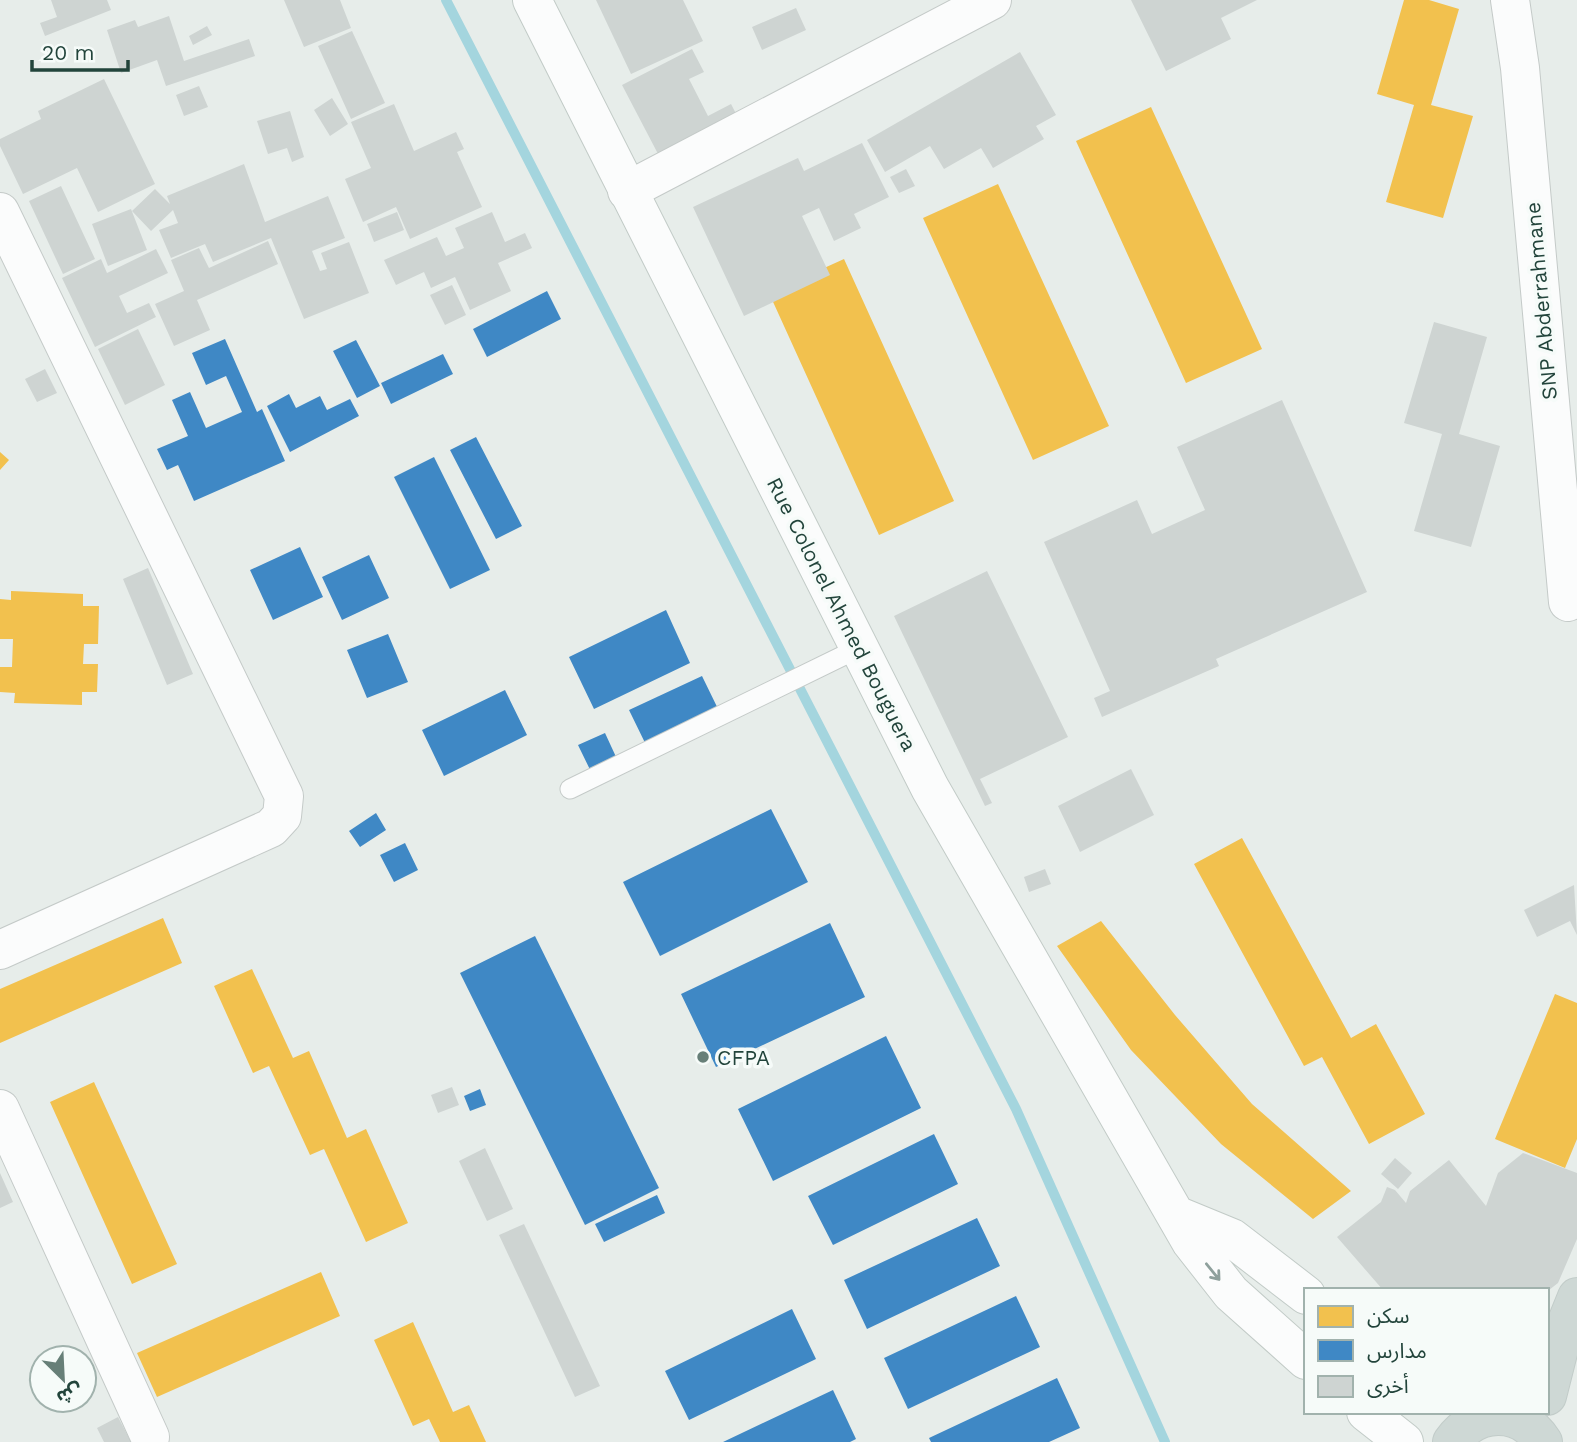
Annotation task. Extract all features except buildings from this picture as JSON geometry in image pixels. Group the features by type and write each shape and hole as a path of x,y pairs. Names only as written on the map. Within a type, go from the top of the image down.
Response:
{"main road":[{"path":"1549,1387 1563,1324"},
{"path":"1472,1421 1514,1418 1541,1430"}],"street":[{"name":"Rue Colonel Ahmed Bouguera","path":"532,0 930,788 1191,1242 1231,1293 1304,1358"},
{"path":"627,191 992,0"},
{"name":"SNP Abderrahmane","path":"1510,0 1520,68 1568,602"},
{"path":"0,212 284,796 282,816 271,828 0,950"},
{"path":"0,1109 150,1437"},
{"path":"1176,1215 1232,1238 1304,1294"},
{"path":"1369,1414 1404,1442"}],"lane":[{"path":"570,789 859,648"}],"waterway":[{"path":"446,0 1016,1109 1165,1442"}],"place":[{"name":"CFPA","path":"703,1057"}]}
